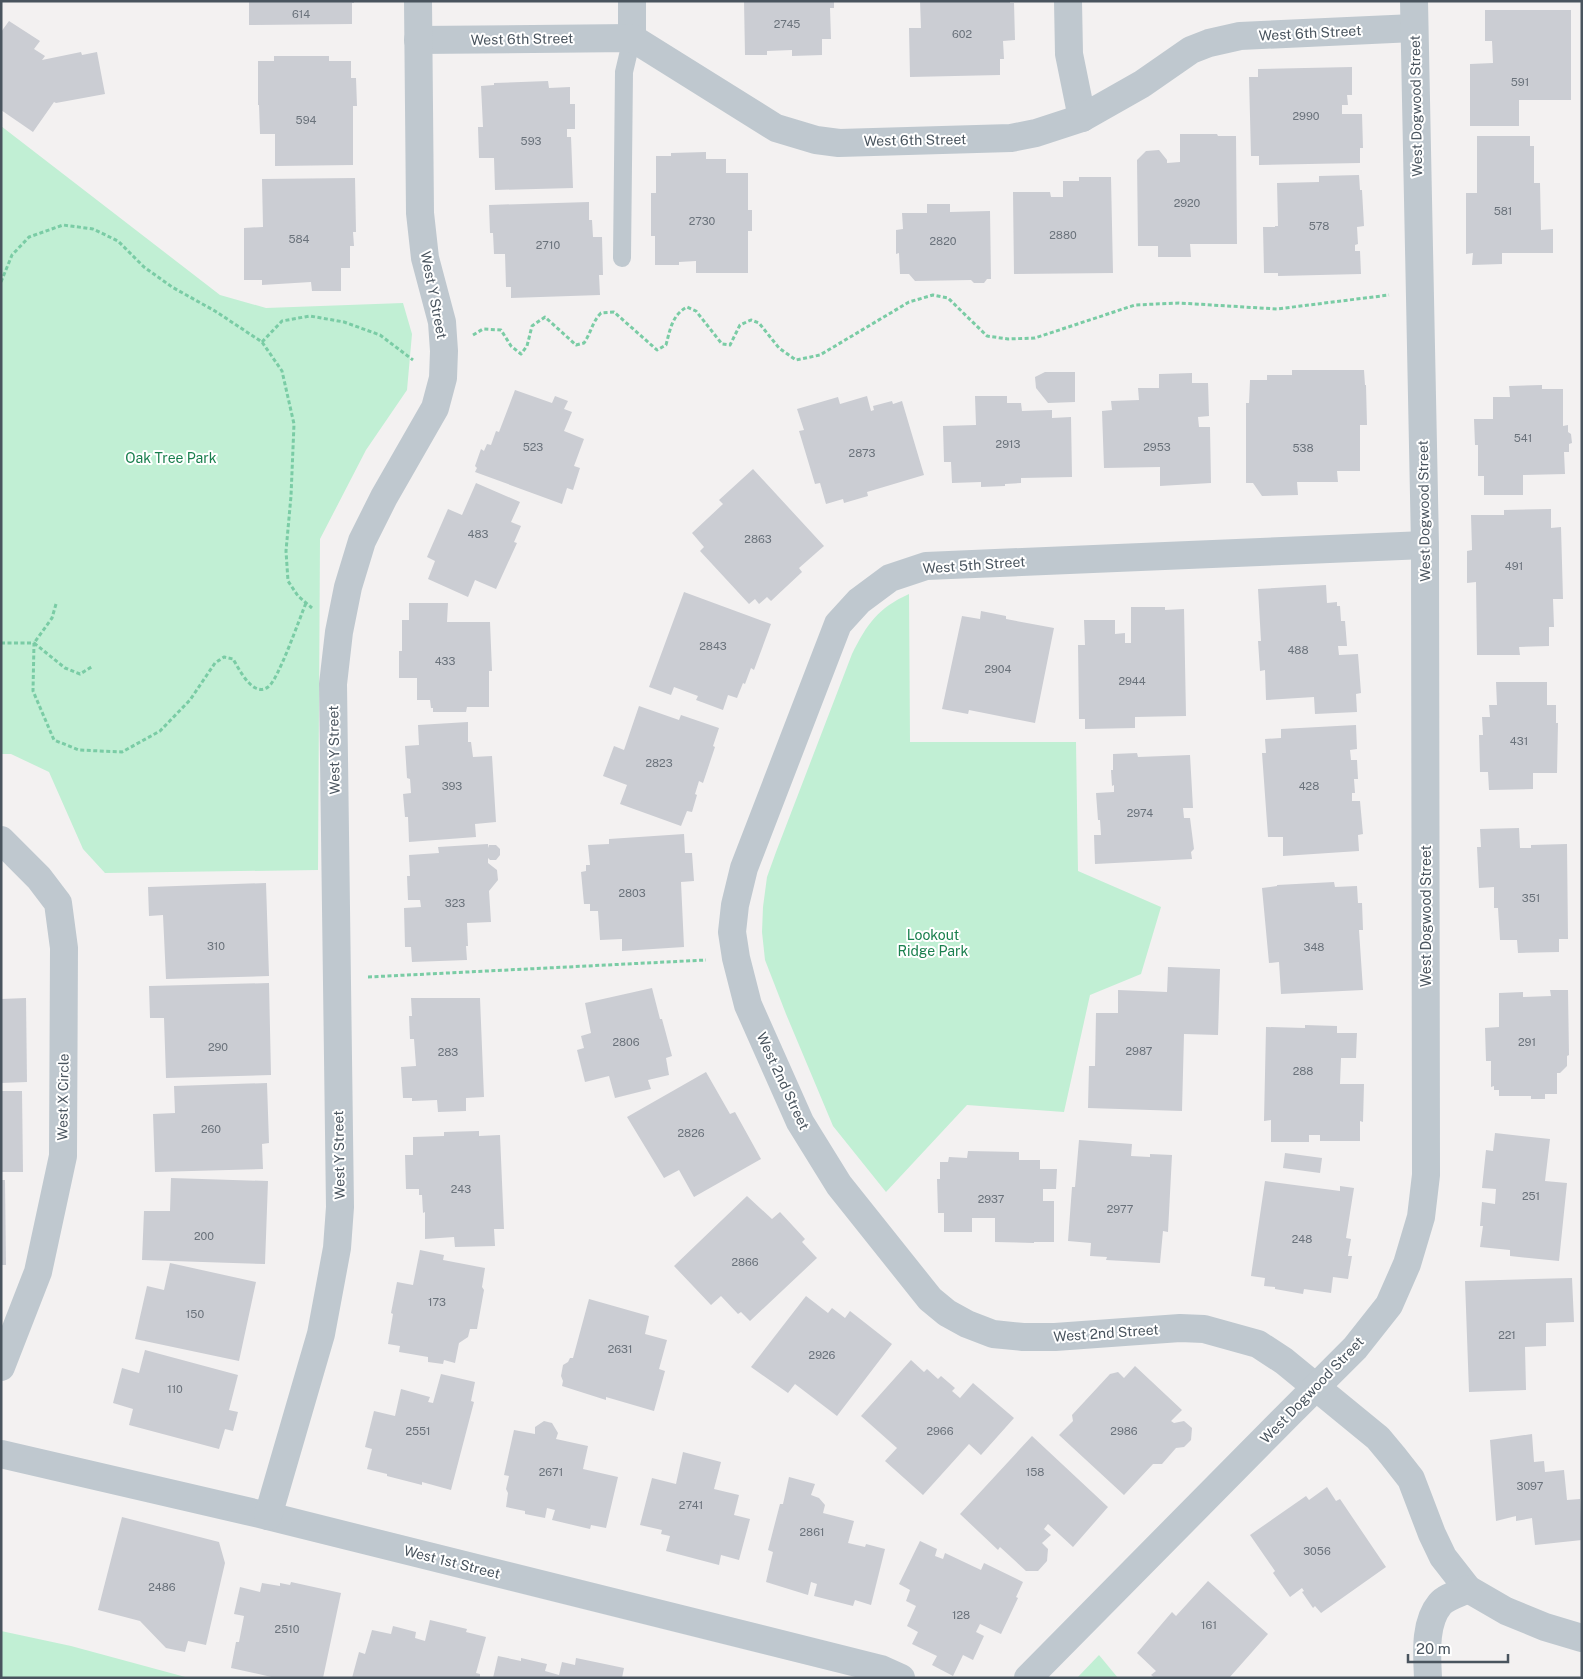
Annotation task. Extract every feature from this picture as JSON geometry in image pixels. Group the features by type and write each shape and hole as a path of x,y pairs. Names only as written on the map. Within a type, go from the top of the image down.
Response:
{"street":[{"name":"West Y Street","path":"268,1516 322,1334 337,1248 340,1206 334,684 339,632 348,587 362,541 384,497 435,408 443,378 442,322 425,258 420,213 418,1"},
{"path":"632,1 632,38"},
{"path":"1068,1 1069,54 1082,118"},
{"name":"West Dogwood Street","path":"1028,1678 1356,1348 1389,1305 1407,1264 1421,1217 1426,1176 1425,546 1414,1"},
{"name":"West 6th Street","path":"418,40 632,38 776,128 816,140 840,143 1011,138 1036,133 1082,118 1142,84 1191,50 1209,43 1240,36 1414,28"},
{"name":"West 5th Street","path":"732,932 735,905 744,868 838,624 859,601 890,578 926,566 1425,546"},
{"name":"West X Circle","path":"1,840 39,878 58,904 64,948 62,1156 38,1272 1,1367"},
{"name":"West 2nd Street","path":"732,932 736,958 748,1005 800,1122 839,1185 930,1299 947,1313 967,1324 993,1334 1023,1337 1055,1337 1180,1328 1204,1329 1258,1344 1284,1361 1378,1438 1394,1456 1410,1480 1443,1557 1468,1589 1506,1611 1545,1627 1582,1638"},
{"name":"West 1st Street","path":"1,1454 268,1516 881,1670 900,1678"},
{"path":"1428,1678 1428,1638 1432,1616 1441,1603 1468,1589"}],"lane":[{"path":"622,258 624,72 632,38"}],"path":[{"path":"1,282 12,255 29,237 63,225 93,230 118,241 144,267 172,287 215,311 262,342 282,371 294,424 291,496 286,550 288,581 298,596 339,632"},
{"path":"262,342 282,321 310,316 344,322 380,335 414,361 444,351 483,329 501,330 510,346 521,354 527,346 532,326 545,317 576,345 584,344 589,337 597,316 601,313 614,312 657,350 666,345 671,326 678,311 687,307 696,312 722,344 730,345 740,325 751,320 759,323 779,348 796,360 820,355 909,302 933,295 948,298 987,336 1008,339 1035,338 1135,305 1179,303 1277,309 1420,291"},
{"path":"56,604 52,618 34,643 33,691 54,740 79,750 122,752 160,731 190,700 215,663 224,657 234,659 242,674 253,687 262,690 269,687 278,674 306,603"},
{"path":"1,643 34,643 65,668 80,674 94,666"},
{"path":"337,978 736,958"}],"green space":[{"name":"Oak Tree Park","path":"1,126 220,295 266,308 403,303 412,334 407,390 366,450 320,539 318,870 105,873 83,849 49,772 11,754 1,754"},
{"name":"Lookout Ridge Park","path":"909,594 910,742 1076,742 1078,871 1161,907 1141,974 1090,995 1064,1112 967,1105 886,1192 833,1126 765,960 762,932 767,877 852,654 874,618 889,605"},
{"path":"1,1631 71,1646 189,1678 1,1678"},
{"path":"1099,1655 1118,1678 1077,1678"}],"building":[{"path":"249,1 354,1 352,3 352,24 249,25"},
{"path":"744,1 834,1 834,8 830,8 831,39 822,39 822,55 792,56 792,50 767,51 767,55 745,55"},
{"path":"920,1 1010,1 1010,3 1014,3 1015,40 1003,41 1004,59 1000,59 1000,75 910,77 909,28 921,28"},
{"path":"1485,10 1571,10 1571,100 1519,100 1519,126 1470,126 1470,64 1493,63 1492,41 1485,41"},
{"path":"9,21 40,41 34,49 45,56 42,60 81,52 82,55 97,52 105,94 54,102 33,132 1,110 1,32"},
{"path":"274,56 329,56 329,61 351,61 351,78 356,78 357,106 353,106 353,165 275,166 275,134 260,134 258,105 258,61 274,61"},
{"path":"1352,67 1352,95 1347,95 1348,105 1342,105 1342,114 1362,114 1363,148 1360,148 1360,163 1259,165 1259,156 1251,156 1249,77 1258,77 1258,69"},
{"path":"548,81 549,88 570,87 570,104 575,104 575,129 567,129 567,137 571,137 573,188 495,190 494,158 479,158 478,127 483,127 481,86 494,85 494,83"},
{"path":"1180,134 1236,136 1237,244 1190,244 1191,257 1158,257 1158,246 1138,246 1137,160 1146,151 1159,150 1167,160 1167,163 1180,162"},
{"path":"1477,136 1530,136 1530,146 1534,146 1534,183 1540,183 1541,230 1553,229 1553,253 1502,253 1502,264 1472,265 1473,253 1466,254 1466,193 1477,193"},
{"path":"706,152 706,159 726,159 726,173 748,173 748,210 752,210 752,231 748,231 748,273 696,273 696,261 679,262 679,265 655,265 655,236 651,236 651,193 656,193 656,156 671,156 671,153"},
{"path":"1359,175 1360,190 1362,190 1364,226 1357,227 1358,244 1355,245 1355,251 1360,251 1361,274 1278,276 1278,273 1264,273 1263,227 1278,226 1277,183 1319,182 1319,176"},
{"path":"1079,177 1111,177 1113,273 1014,274 1013,192 1050,192 1051,197 1063,197 1063,181 1079,181"},
{"path":"355,178 356,232 353,232 354,246 350,246 350,268 341,268 341,291 312,291 311,282 262,285 262,280 244,280 244,228 263,227 262,179"},
{"path":"589,202 589,220 592,220 593,237 602,237 603,275 599,275 600,295 511,298 511,287 506,287 505,254 494,254 493,233 490,233 489,205"},
{"path":"927,204 950,204 950,212 990,211 991,279 987,279 984,283 974,283 971,280 915,281 909,274 900,274 899,253 896,254 896,230 903,229 902,213 927,213"},
{"path":"1292,370 1364,370 1367,425 1360,425 1360,471 1337,471 1338,482 1297,482 1298,495 1262,496 1253,483 1246,483 1246,403 1249,403 1250,380 1267,380 1267,375 1292,375"},
{"path":"1045,372 1075,372 1075,402 1048,403 1036,388 1035,377"},
{"path":"1192,373 1192,383 1208,383 1209,416 1198,417 1199,427 1210,427 1211,483 1160,486 1160,467 1104,468 1102,411 1112,410 1111,401 1139,400 1138,388 1159,388 1159,374"},
{"path":"1542,385 1542,389 1563,389 1563,426 1568,425 1568,432 1571,434 1572,443 1569,444 1569,452 1564,452 1565,474 1523,475 1523,495 1484,495 1484,476 1478,476 1478,445 1475,445 1474,419 1493,419 1493,397 1510,397 1509,386"},
{"path":"515,390 552,403 555,396 568,401 564,409 572,412 564,431 584,439 574,466 580,468 573,490 567,488 562,504 475,472 477,468 475,466 481,449 484,451 487,444 491,445 496,431 499,432"},
{"path":"867,396 871,411 874,410 873,406 892,401 893,404 902,401 924,475 867,492 868,496 844,503 843,499 826,504 820,483 815,484 799,431 804,430 797,409 838,397 840,404"},
{"path":"975,396 1007,396 1007,403 1021,403 1022,411 1052,410 1052,418 1071,417 1072,477 1021,478 1021,483 1005,484 1005,486 981,487 981,482 952,483 951,462 944,462 943,426 976,425"},
{"path":"753,469 824,546 799,568 802,572 771,601 767,597 759,604 755,599 749,604 700,551 704,547 692,533 723,504 719,500"},
{"path":"476,483 520,502 511,522 521,526 514,542 517,543 496,589 475,580 468,597 428,579 435,561 427,557 448,509 462,515"},
{"path":"1551,509 1551,528 1561,527 1563,599 1553,599 1554,627 1549,627 1549,646 1519,647 1520,655 1477,655 1476,582 1467,583 1467,551 1472,550 1471,515 1504,515 1504,510"},
{"path":"1326,585 1327,603 1337,602 1337,606 1340,606 1341,621 1345,621 1347,646 1338,646 1339,655 1358,654 1361,693 1356,694 1357,712 1315,714 1314,697 1266,700 1265,670 1260,671 1258,641 1261,641 1258,589"},
{"path":"684,592 771,624 754,670 751,668 737,698 728,695 723,710 696,700 698,696 674,687 671,695 649,687"},
{"path":"409,603 448,603 447,622 490,622 492,671 489,671 489,707 467,707 466,712 433,712 430,700 417,700 417,678 399,678 399,651 402,651 402,620 409,620"},
{"path":"1131,607 1165,607 1165,610 1184,609 1186,716 1135,717 1135,728 1085,729 1085,719 1079,719 1078,645 1085,645 1084,620 1115,620 1115,634 1125,633 1125,643 1131,643"},
{"path":"981,611 1006,616 1006,619 1054,628 1035,723 969,710 968,714 942,709 962,616 980,619"},
{"path":"1496,682 1547,682 1547,705 1556,705 1556,723 1558,723 1557,773 1533,773 1533,789 1489,790 1488,772 1480,772 1479,735 1483,735 1482,717 1490,717 1489,705 1497,705"},
{"path":"639,706 679,720 681,715 719,728 703,783 699,781 692,812 687,811 681,826 620,804 627,785 603,776 614,746 624,750"},
{"path":"468,722 468,742 471,742 473,757 492,756 496,822 475,824 476,837 409,842 408,817 405,817 403,794 411,793 410,779 407,778 405,746 419,745 418,725"},
{"path":"1356,725 1357,749 1350,750 1351,760 1357,760 1358,779 1354,779 1355,793 1352,793 1352,801 1360,801 1363,834 1358,835 1359,851 1283,856 1283,837 1268,837 1262,753 1266,753 1265,739 1281,738 1281,729"},
{"path":"1137,753 1138,757 1190,755 1193,808 1183,808 1184,818 1190,818 1194,849 1191,852 1192,859 1095,864 1094,835 1101,835 1096,793 1114,792 1111,770 1113,770 1113,754"},
{"path":"1519,828 1520,848 1531,848 1531,845 1567,844 1568,939 1559,939 1559,952 1518,953 1517,940 1500,940 1498,908 1494,908 1494,887 1479,888 1477,847 1481,847 1480,829"},
{"path":"684,834 685,853 692,853 694,881 681,882 684,947 622,951 622,939 600,940 598,911 590,911 590,904 584,904 581,872 586,871 586,865 590,865 588,845 609,844 609,839"},
{"path":"488,844 488,848 489,845 496,845 500,849 500,855 496,860 488,858 488,863 497,870 498,880 489,891 491,922 467,923 467,960 412,962 411,947 405,947 404,908 421,907 420,900 408,900 407,876 410,876 409,855 439,853 438,847"},
{"path":"1334,882 1335,887 1357,886 1358,903 1362,903 1363,930 1359,930 1363,990 1281,994 1279,962 1269,963 1262,888 1277,885"},
{"path":"266,883 269,976 166,979 163,915 149,916 148,887"},
{"path":"1168,967 1220,969 1218,1035 1184,1034 1182,1111 1088,1108 1089,1066 1095,1066 1096,1013 1118,1013 1118,990 1167,992"},
{"path":"269,983 271,1075 166,1078 164,1018 150,1018 149,986"},
{"path":"652,988 672,1056 666,1058 669,1075 648,1080 651,1089 615,1098 609,1076 585,1082 577,1050 584,1048 581,1036 591,1033 585,1003"},
{"path":"1550,990 1568,990 1569,1055 1567,1056 1567,1066 1560,1073 1557,1073 1557,1094 1545,1094 1545,1099 1531,1099 1531,1096 1499,1096 1499,1090 1494,1090 1494,1086 1491,1087 1491,1061 1486,1061 1485,1028 1499,1027 1499,993 1523,992 1523,997 1551,996"},
{"path":"26,998 27,1082 1,1083 1,999"},
{"path":"411,998 480,998 484,1097 466,1098 466,1111 438,1112 437,1100 412,1101 412,1098 403,1098 401,1067 416,1066 414,1039 410,1039 409,1016 412,1016"},
{"path":"1305,1025 1337,1026 1337,1033 1357,1033 1356,1058 1341,1058 1340,1084 1364,1084 1363,1122 1360,1121 1360,1141 1320,1141 1320,1135 1309,1135 1309,1142 1271,1142 1271,1120 1264,1121 1266,1027 1305,1028"},
{"path":"706,1072 730,1114 735,1112 761,1159 694,1197 679,1170 664,1178 627,1117"},
{"path":"267,1083 269,1143 262,1144 263,1169 155,1172 153,1114 175,1113 174,1086"},
{"path":"1,1091 22,1091 23,1172 1,1172"},
{"path":"479,1131 479,1136 500,1135 504,1229 494,1229 495,1246 455,1247 454,1237 425,1239 425,1212 423,1213 422,1195 419,1195 419,1189 406,1189 405,1155 413,1155 413,1137 444,1136 444,1132"},
{"path":"1495,1133 1550,1139 1545,1181 1567,1183 1559,1261 1510,1256 1510,1250 1480,1247 1483,1226 1480,1226 1482,1202 1495,1204 1496,1189 1482,1188 1486,1150 1493,1151"},
{"path":"1079,1140 1132,1144 1131,1156 1150,1157 1150,1154 1172,1155 1168,1232 1163,1231 1160,1263 1106,1260 1107,1257 1090,1256 1091,1243 1068,1241 1072,1187 1075,1187"},
{"path":"968,1151 1019,1152 1019,1160 1040,1160 1040,1169 1057,1169 1056,1189 1043,1189 1043,1201 1054,1201 1054,1242 995,1242 995,1218 972,1218 972,1232 944,1232 944,1213 938,1213 937,1179 940,1179 940,1162 948,1162 949,1157 967,1158"},
{"path":"1285,1153 1322,1158 1320,1173 1283,1168"},
{"path":"171,1178 268,1181 265,1264 142,1260 144,1211 170,1211"},
{"path":"1,1180 5,1180 6,1265 1,1265"},
{"path":"1265,1181 1340,1191 1340,1186 1354,1188 1346,1238 1351,1239 1348,1256 1352,1256 1348,1279 1333,1277 1331,1293 1304,1289 1303,1294 1275,1289 1275,1287 1264,1286 1265,1278 1251,1276"},
{"path":"747,1196 772,1219 780,1212 805,1239 802,1242 817,1258 750,1321 741,1312 738,1314 721,1296 711,1305 674,1266"},
{"path":"420,1250 444,1255 443,1260 485,1268 482,1287 484,1290 477,1329 470,1329 468,1337 459,1343 455,1363 444,1360 443,1364 428,1362 428,1357 399,1352 400,1346 388,1344 397,1282 413,1285"},
{"path":"170,1263 256,1282 239,1361 135,1339 147,1286 164,1290"},
{"path":"1572,1278 1574,1322 1546,1323 1546,1346 1525,1347 1526,1390 1469,1392 1465,1281"},
{"path":"806,1296 828,1313 832,1308 845,1318 850,1311 892,1344 837,1416 795,1384 788,1393 751,1367"},
{"path":"589,1299 649,1316 645,1334 667,1340 659,1369 665,1371 654,1411 606,1397 606,1400 562,1386 563,1365 570,1358 573,1358"},
{"path":"145,1350 238,1375 229,1410 238,1412 233,1431 225,1429 219,1449 129,1425 133,1409 113,1403 122,1368 139,1373"},
{"path":"911,1360 924,1372 927,1369 938,1379 941,1376 955,1388 952,1391 960,1398 973,1383 1014,1418 981,1455 969,1444 923,1495 885,1461 897,1448 861,1416"},
{"path":"1135,1366 1182,1410 1171,1421 1174,1423 1184,1421 1192,1428 1191,1440 1184,1447 1176,1448 1162,1464 1153,1464 1124,1495 1059,1435 1073,1421 1072,1415 1110,1374 1118,1372 1124,1378"},
{"path":"441,1374 475,1382 471,1401 474,1402 451,1490 422,1482 422,1485 367,1469 372,1449 365,1447 374,1411 395,1416 401,1389 430,1397 428,1402 433,1403"},
{"path":"544,1421 552,1423 558,1433 556,1439 588,1446 583,1469 618,1477 606,1528 591,1525 590,1529 552,1520 555,1510 547,1508 545,1518 525,1514 525,1511 506,1507 508,1493 506,1489 509,1476 504,1475 514,1430 535,1434 535,1427"},
{"path":"1532,1434 1534,1462 1544,1461 1545,1472 1564,1470 1567,1500 1580,1499 1582,1540 1535,1545 1532,1518 1516,1521 1516,1516 1496,1521 1490,1440"},
{"path":"1032,1436 1108,1507 1073,1547 1048,1524 1044,1529 1051,1535 1042,1543 1048,1549 1047,1561 1038,1571 1026,1571 1000,1547 998,1550 960,1514"},
{"path":"683,1452 721,1462 714,1489 739,1495 734,1515 750,1519 739,1560 721,1555 719,1565 666,1551 670,1536 661,1534 662,1530 640,1525 652,1478 676,1484"},
{"path":"789,1477 815,1484 811,1495 819,1498 825,1505 823,1513 854,1521 848,1543 865,1547 866,1544 885,1549 871,1605 855,1600 853,1606 814,1596 817,1584 811,1582 808,1595 766,1582 773,1552 768,1550 780,1504 783,1504"},
{"path":"1327,1487 1336,1501 1340,1499 1386,1567 1321,1613 1315,1606 1313,1608 1302,1592 1304,1591 1302,1588 1290,1597 1250,1535 1306,1496 1309,1500"},
{"path":"122,1517 219,1542 225,1563 206,1645 188,1641 185,1652 166,1648 140,1621 98,1610"},
{"path":"920,1541 937,1549 935,1556 943,1559 945,1553 981,1570 984,1563 1023,1582 1016,1597 1018,1598 1001,1634 980,1624 976,1632 984,1636 973,1660 963,1655 953,1676 932,1665 937,1656 912,1644 918,1632 907,1626 916,1606 906,1601 910,1590 899,1584"},
{"path":"1208,1581 1268,1634 1229,1678 1155,1678 1151,1675 1156,1671 1137,1653 1172,1612 1176,1616"},
{"path":"291,1582 341,1593 323,1678 276,1678 231,1668 244,1616 234,1614 240,1587 260,1592 262,1583 280,1586 280,1583 290,1585"},
{"path":"430,1620 467,1629 466,1632 486,1637 476,1673 480,1674 480,1678 352,1678 359,1652 365,1654 372,1630 391,1634 393,1626 416,1632 415,1638 425,1641"},
{"path":"498,1656 521,1661 521,1658 547,1664 545,1671 559,1675 562,1662 575,1665 576,1658 624,1668 622,1678 493,1678"}]}
